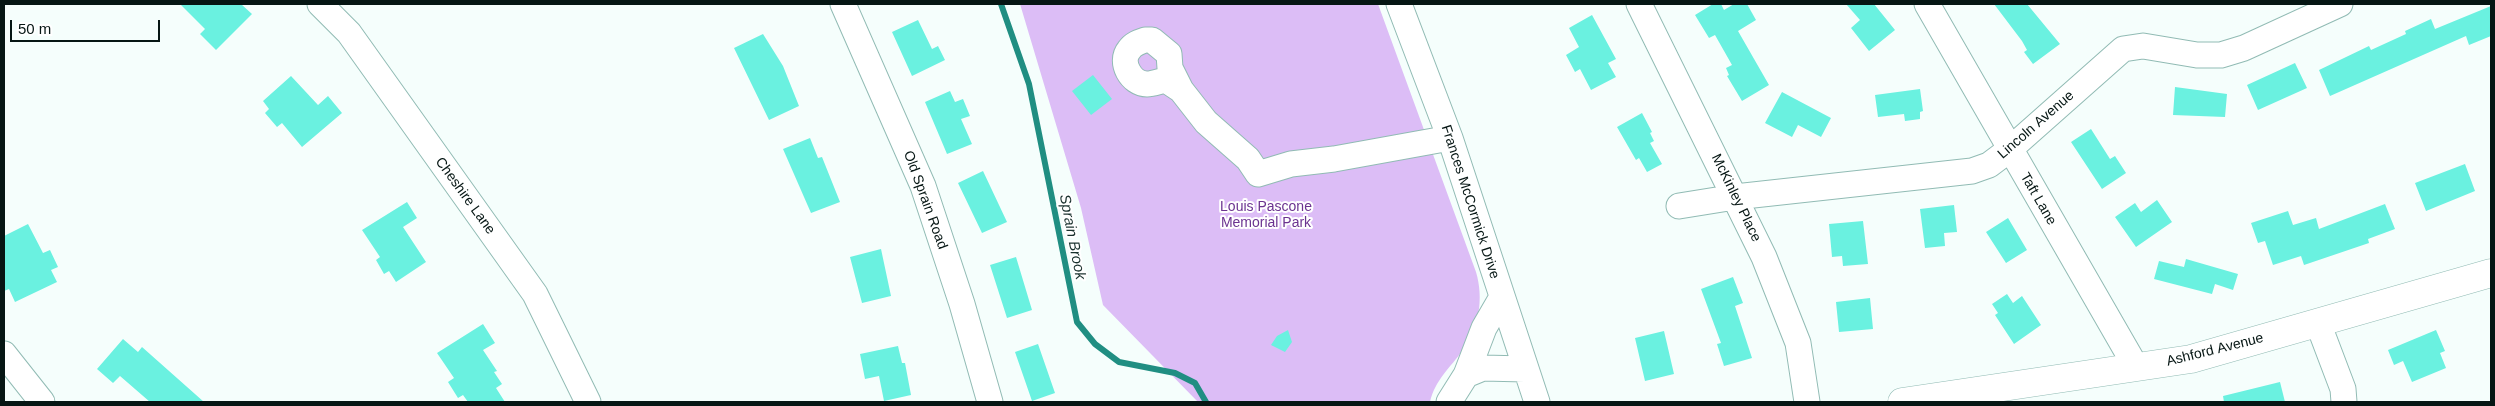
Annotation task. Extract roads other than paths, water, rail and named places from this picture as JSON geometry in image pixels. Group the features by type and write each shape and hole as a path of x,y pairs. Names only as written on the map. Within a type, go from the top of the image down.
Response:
{"main road":[{"name":"Ashford Avenue","path":"1902,402 2191,358 2491,273"}],"street":[{"name":"Cheshire Lane","path":"320,4 349,33 535,294 588,402"},
{"name":"Old Sprain Road","path":"843,4 923,186 962,304 990,402"},
{"name":"Frances McCormick Drive","path":"1399,4 1450,138 1536,402"},
{"name":"McKinley Place","path":"1639,4 1764,257 1798,343 1807,402"},
{"name":"Taft Lane","path":"1926,4 2136,367"},
{"name":"Lincoln Avenue","path":"1679,206 1735,197 1972,171 1989,165 2009,150 2123,50 2143,46 2197,55 2222,55 2244,48 2340,4"},
{"path":"1181,90 1206,122 1248,160 1258,174 1290,164 1334,159 1450,138"},
{"path":"1449,402 1466,375 1484,328 1502,297"},
{"path":"2318,322 2342,389 2344,402"},
{"path":"4,354 42,402"},
{"path":"1466,375 1483,368 1525,369"}],"waterway":[{"name":"Sprain Brook","path":"1001,4 1029,84 1077,322 1095,344 1119,362 1175,373 1195,383 1206,402"}],"park label":[{"name":"Louis Pascone Memorial Park","path":"1266,216"}]}
